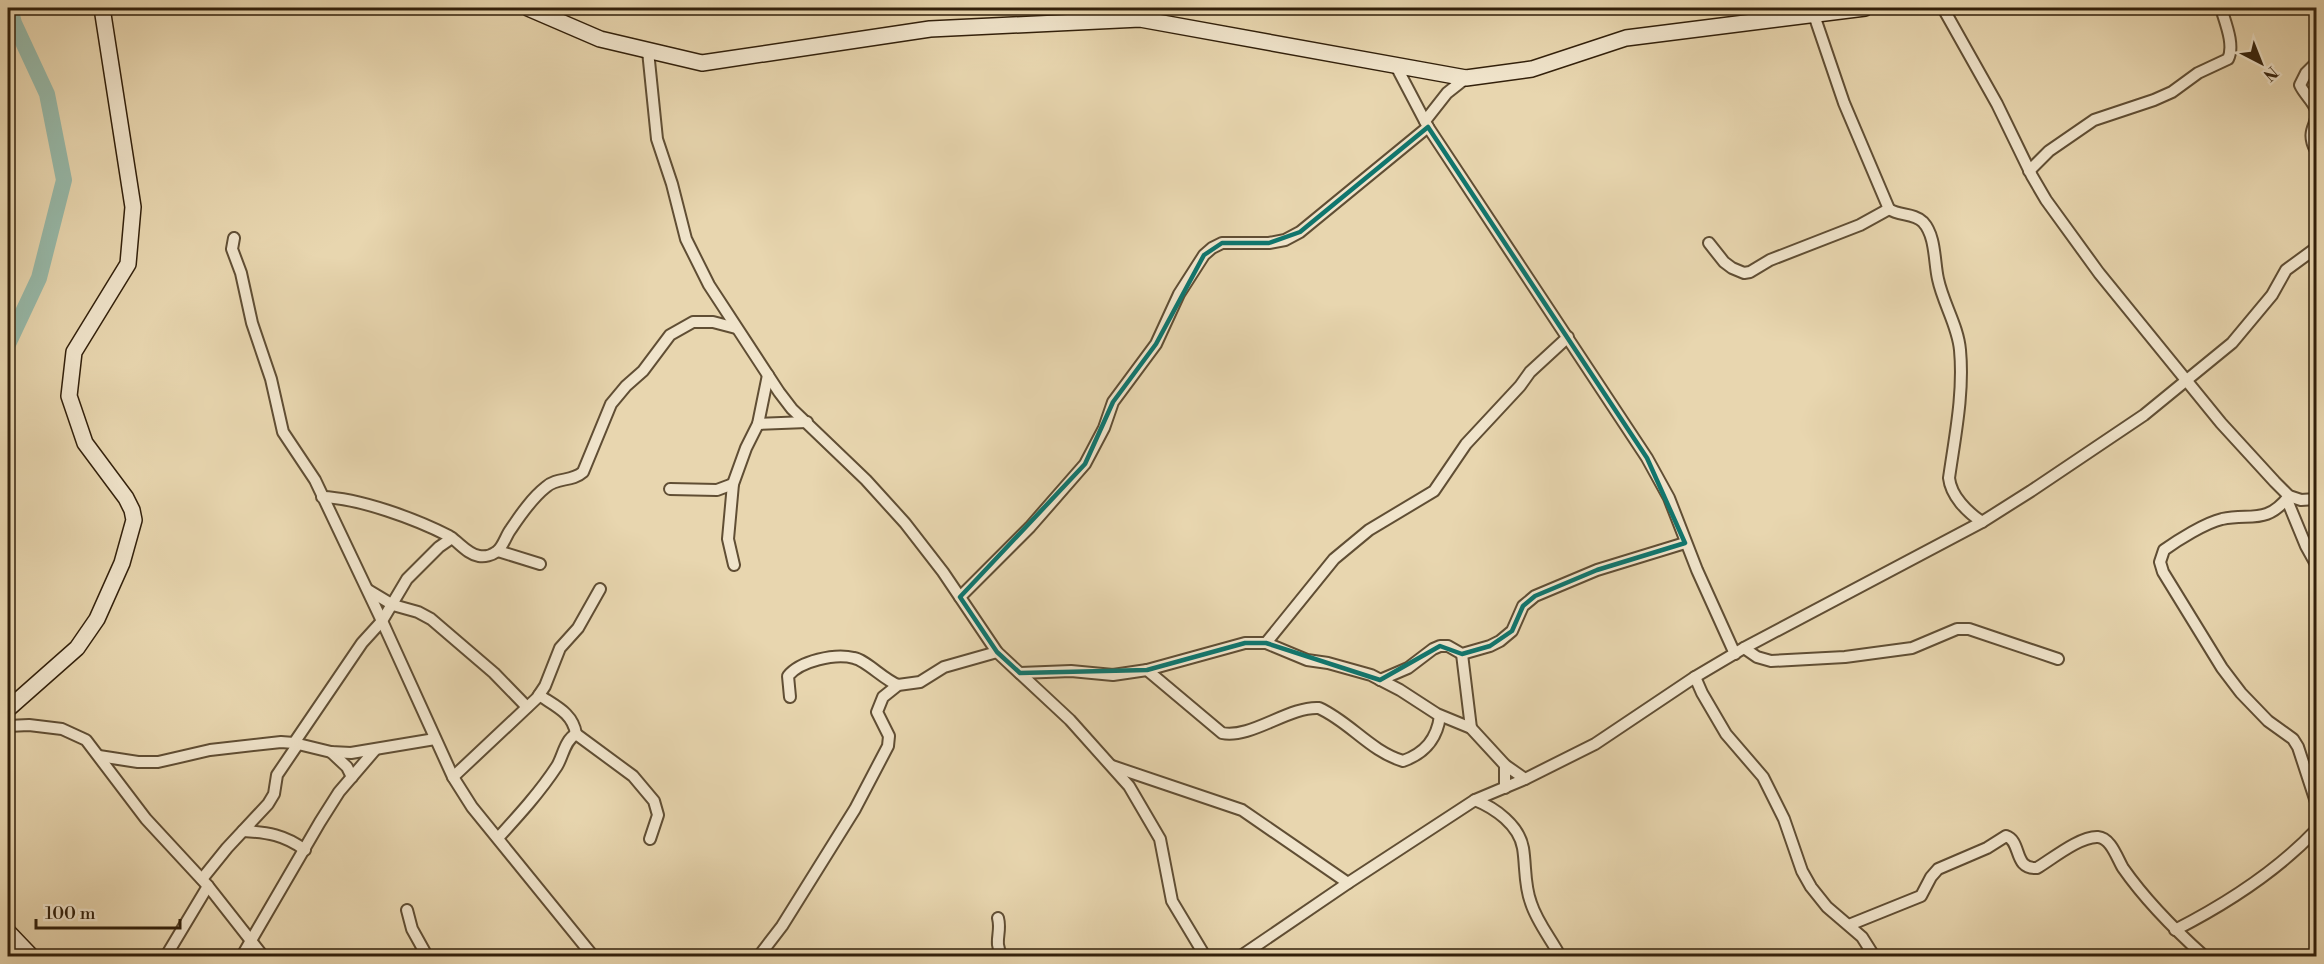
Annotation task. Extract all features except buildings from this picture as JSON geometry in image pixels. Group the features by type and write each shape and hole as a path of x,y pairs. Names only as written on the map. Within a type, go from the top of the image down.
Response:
{"street":[{"path":"8,710 77,648 97,619 122,563 134,520 126,498 85,443 69,396 74,352 128,264 132,219 133,207 102,8"},
{"path":"528,8 600,39 702,63 930,29 1140,19 1466,78 1532,69 1626,38 1865,8"},
{"path":"1943,8 2046,200 2099,273 2186,381 2240,446 2288,498 2306,546 2316,564"},
{"path":"2029,171 2049,152 2094,120 2172,92 2206,68 2228,59 2230,49 2221,8"},
{"path":"1822,12 1844,103 1889,209"},
{"path":"648,51 657,139 672,184 686,239 709,285 792,409 866,480 906,523 997,652 1071,720 1129,786 1160,839 1172,901 1205,957"},
{"path":"2316,63 2306,73 2300,85 2316,109 2310,131 2316,151"},
{"path":"1396,66 1426,124 1647,459 1669,498 1685,543 1739,651 1771,661 1845,657 1912,648 1957,629 1969,629 2058,659"},
{"path":"960,597 1029,527 1085,464 1104,428 1113,402 1155,345 1179,294 1204,255 1222,243 1269,243 1285,240 1300,232 1426,124 1447,93 1466,78"},
{"path":"1709,243 1724,262 1744,273 1770,260 1860,225 1889,209 1918,218 1930,234 1943,300 1960,349 1959,415 1949,478 1950,485 1965,507 1982,522"},
{"path":"234,238 232,249 241,273 252,323 271,379 283,432 299,453 322,497 453,777 472,807 593,957"},
{"path":"1240,957 1475,800 1526,779 1595,744 1695,677 1739,651 1982,522 2031,491 2144,415 2232,343 2272,295 2286,270 2316,248"},
{"path":"322,497 343,499 384,511 452,538 469,552 478,556 486,556 498,551 510,530 546,486 556,480 567,480 583,472 611,404 643,371 670,334 693,322 713,322 736,328"},
{"path":"1266,643 1334,560 1355,540 1392,514 1434,491 1466,444 1520,386 1530,372 1568,337"},
{"path":"734,565 728,540 733,484 746,447 758,424 768,375"},
{"path":"758,424 807,422"},
{"path":"670,489 717,490 733,484"},
{"path":"2316,499 2288,498 2263,516 2223,519 2209,523 2169,546 2161,555 2160,562 2168,582 2222,668 2251,704 2268,721 2293,739 2298,747 2316,801"},
{"path":"166,957 205,883 243,831 268,804 274,794 277,775 362,644 382,621 407,579 439,547 452,538"},
{"path":"1380,680 1408,668 1440,646 1448,646 1462,654 1490,646 1512,631 1523,606 1534,596 1597,570 1685,543"},
{"path":"498,551 540,564"},
{"path":"453,777 539,695 545,686 560,648 578,628 600,589"},
{"path":"367,590 393,605 418,612 431,619 494,673 527,707"},
{"path":"1020,673 1071,671 1113,675 1147,670 1245,643 1266,643 1307,660 1328,663 1380,680 1440,716 1471,728 1505,765 1526,779"},
{"path":"759,957 782,926 855,809 888,746 889,736 877,712 884,697 898,686 927,679 944,667 997,652"},
{"path":"1462,654 1471,728"},
{"path":"790,697 788,676 794,670 816,661 840,656 856,658 898,686"},
{"path":"1147,670 1222,733 1232,735 1262,723 1319,708 1344,724 1364,741 1403,761 1423,751 1433,741 1439,727 1440,716"},
{"path":"1695,677 1726,734 1763,777 1784,819 1802,871 1811,886 1827,907 1862,937 1874,957"},
{"path":"539,695 568,715 576,735 633,776 654,801 658,815 650,839"},
{"path":"8,726 29,725 62,729 86,740 146,819 205,883 263,957"},
{"path":"498,838 535,797 557,764 569,740 576,735"},
{"path":"99,756 138,762 159,762 210,750 296,743 332,752 351,753 435,739"},
{"path":"242,957 320,822 352,777 375,750"},
{"path":"332,752 352,777"},
{"path":"1505,765 1505,788"},
{"path":"1112,766 1242,810 1348,883"},
{"path":"1475,800 1490,806 1520,837 1523,844 1525,876 1531,903 1560,957"},
{"path":"2175,930 2253,884 2316,830"},
{"path":"243,831 280,835 305,850"},
{"path":"1849,925 1921,896 1938,869 1987,848 2006,836 2013,841 2022,862 2031,869 2037,868 2087,839 2099,837 2106,840 2138,890 2204,957"},
{"path":"407,909 412,929 427,957"},
{"path":"998,918 1000,927 997,949 1002,957"},
{"path":"8,932 31,957"}],"highlighted area":[{"path":"1428,127 1647,458 1685,543 1597,570 1535,596 1523,606 1512,631 1490,646 1462,654 1440,646 1380,680 1266,643 1245,643 1147,670 1020,673 997,652 960,597 1085,464 1113,402 1156,344 1204,255 1222,243 1269,243 1300,232"}],"waterway":[{"path":"8,344 39,278 64,180 47,94 14,23 10,8"}]}
